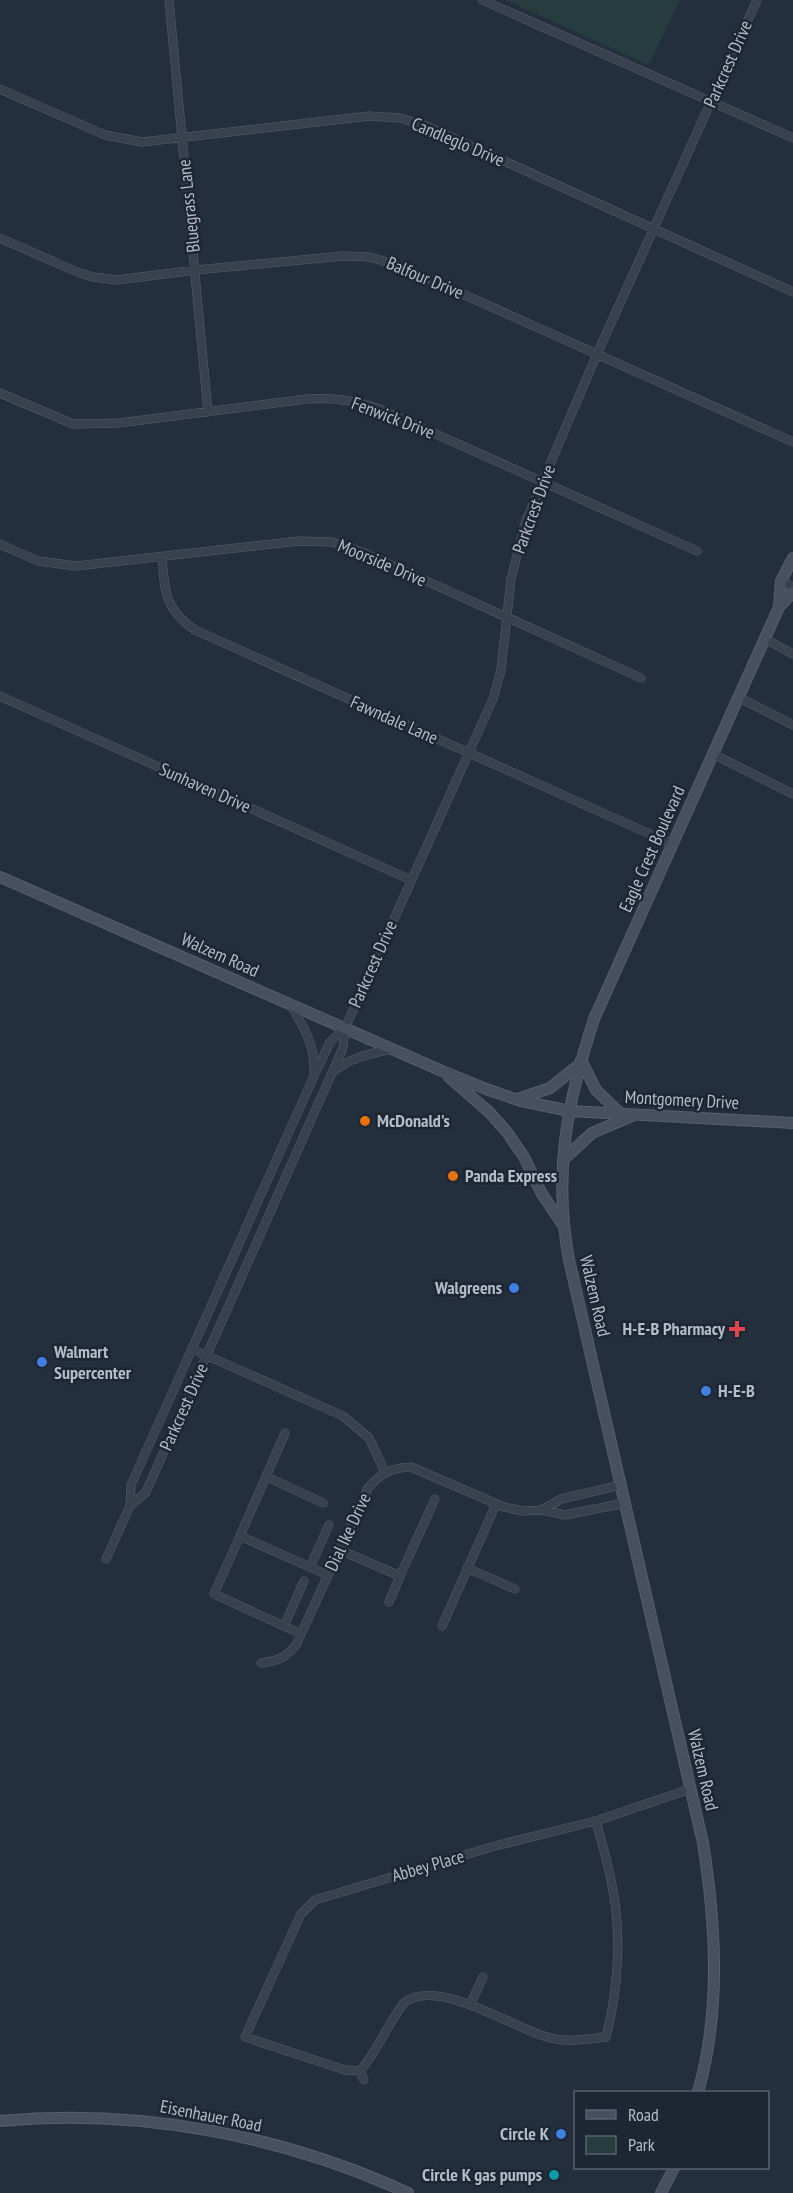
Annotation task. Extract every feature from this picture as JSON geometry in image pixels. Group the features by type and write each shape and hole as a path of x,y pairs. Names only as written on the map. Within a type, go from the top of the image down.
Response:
{"main road":[{"name":"Eagle Crest Boulevard","path":"570,1111 580,1062 594,1019 779,607 781,581 793,558"},
{"name":"Eagle Crest Boulevard","path":"779,607 793,592"},
{"name":"Walzem Road","path":"0,876 442,1071 516,1099 570,1111 561,1184 563,1225 703,1843 711,1895 715,1940 708,2043 698,2091"},
{"path":"516,1099 550,1088 580,1062 596,1090 621,1114"},
{"path":"442,1071 489,1112 507,1132 563,1225"},
{"name":"Montgomery Drive","path":"570,1111 793,1123"},
{"path":"563,1160 592,1133 635,1115"},
{"name":"Eisenhauer Road","path":"0,2121 86,2117 136,2120 200,2128 324,2159 367,2174 408,2193"},
{"path":"661,2193 673,2169"}],"street":[{"name":"Bluegrass Lane","path":"169,0 208,412"},
{"path":"482,0 793,138"},
{"name":"Parkcrest Drive","path":"130,1506 146,1492 333,1072 343,1048 345,1028 493,699 498,680 511,579 521,536 597,354 757,0"},
{"name":"Candleglo Drive","path":"0,89 105,135 142,142 369,116 400,118 429,128 793,292"},
{"name":"Balfour Drive","path":"0,238 77,273 117,280 344,256 383,260 411,270 793,442"},
{"name":"Fenwick Drive","path":"0,393 73,424 119,423 307,399 326,398 354,401 382,410 697,551"},
{"name":"Moorside Drive","path":"0,544 38,561 63,565 88,565 299,542 332,542 367,554 640,678"},
{"name":"Fawndale Lane","path":"162,556 166,596 174,613 182,622 195,630 672,844"},
{"path":"781,581 793,587"},
{"path":"765,639 793,654"},
{"name":"Sunhaven Drive","path":"0,696 411,880"},
{"path":"738,697 793,725"},
{"path":"712,754 793,794"},
{"name":"Parkcrest Drive","path":"290,1004 311,1043 315,1056 314,1076"},
{"name":"Parkcrest Drive","path":"106,1559 130,1506 131,1485 314,1076 330,1042 345,1028"},
{"path":"333,1072 345,1062 355,1058 392,1049"},
{"path":"192,1349 343,1416 369,1438 386,1472 394,1468 411,1467 496,1504 523,1511 542,1510 565,1515 625,1503"},
{"path":"285,1433 213,1594 302,1634"},
{"name":"Dial Ike Drive","path":"261,1664 278,1661 289,1654 302,1634 368,1488 379,1475 386,1472"},
{"path":"267,1477 323,1503"},
{"path":"131,1485 146,1492"},
{"path":"542,1510 561,1499 621,1485"},
{"path":"389,1602 435,1499"},
{"path":"442,1626 496,1504"},
{"path":"310,1567 329,1525"},
{"path":"240,1536 328,1575"},
{"path":"340,1550 400,1576"},
{"path":"468,1568 515,1588"},
{"path":"284,1626 304,1581"},
{"name":"Abbey Place","path":"360,2071 345,2070 245,2037 301,1914 315,1899 495,1846 596,1821 690,1790"},
{"path":"364,2080 360,2071 370,2061 385,2031 404,2002 424,1996 454,1998 547,2038 570,2040 606,2037 613,2010 618,1931 611,1881 596,1821"},
{"path":"470,2005 483,1977"}],"green space":[{"path":"505,0 680,0 649,65"}],"place":[{"name":"McDonald's","path":"365,1121"},
{"name":"Panda Express","path":"453,1176"},
{"name":"Walgreens","path":"514,1288"},
{"name":"H-E-B Pharmacy","path":"737,1329"},
{"name":"Walmart Supercenter","path":"42,1362"},
{"name":"H-E-B","path":"706,1391"},
{"name":"Circle K","path":"561,2134"},
{"name":"Circle K gas pumps","path":"554,2175"}]}
